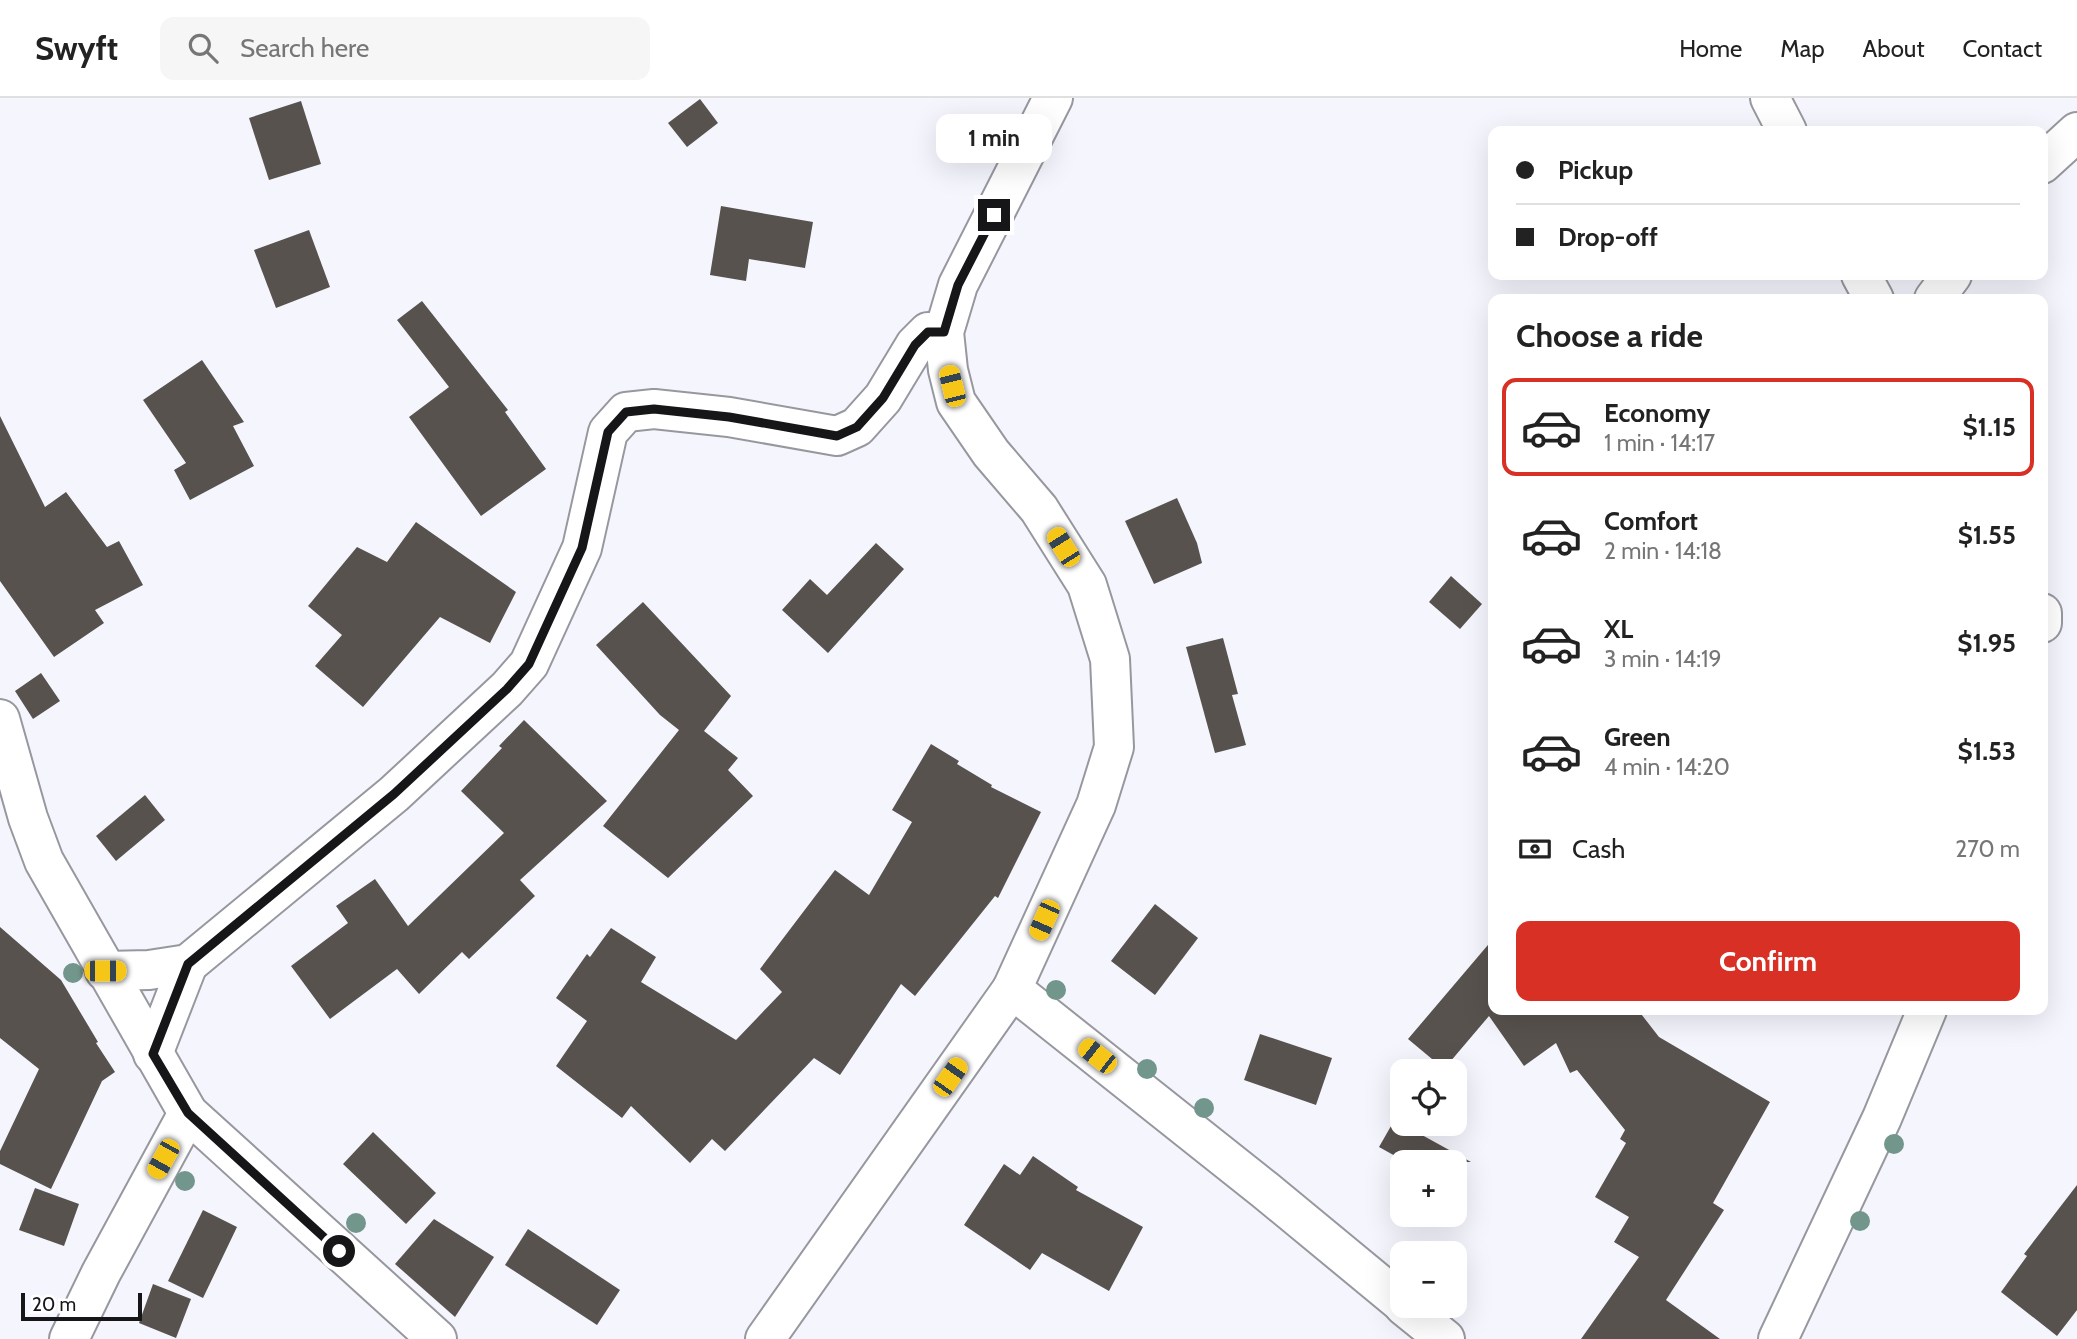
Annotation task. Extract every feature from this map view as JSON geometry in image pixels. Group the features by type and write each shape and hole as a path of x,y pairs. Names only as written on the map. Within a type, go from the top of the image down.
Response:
{"street":[{"path":"765,1339 1012,989 1096,806 1114,747 1110,659 1087,585 1040,509 990,453 956,402 948,370 944,332 958,285 1053,98"},
{"path":"1770,98 1784,126"},
{"path":"2048,159 2077,132"},
{"path":"153,1054 188,964 394,794 507,689 529,664 582,548 608,432 626,412 654,409 729,417 837,436 857,427 883,398 915,345 928,332 944,332"},
{"path":"0,719 28,818 44,861 188,1113 437,1339"},
{"path":"105,971 149,970 188,964"},
{"path":"1012,989 1390,1293"},
{"path":"1778,1339 1882,1118 1925,1015"},
{"path":"69,1339 101,1273 188,1113"},
{"path":"1420,1318 1445,1339"}],"building":[{"path":"700,99 718,123 687,147 668,123"},
{"path":"301,101 321,164 269,180 249,118"},
{"path":"721,206 813,222 805,268 749,259 746,281 710,275"},
{"path":"309,230 330,287 276,308 254,250"},
{"path":"422,301 508,410 505,412 546,469 481,516 409,417 449,387 397,320"},
{"path":"202,360 244,422 233,426 254,466 190,500 174,470 186,463 143,400"},
{"path":"0,416 45,507 66,492 107,547 119,541 143,585 95,610 104,623 54,657 0,581"},
{"path":"1177,498 1197,543 1202,563 1154,584 1125,521"},
{"path":"416,522 516,592 490,643 440,617 363,707 315,666 342,635 308,606 357,547 387,562"},
{"path":"876,543 904,569 828,653 782,610 810,579 827,595"},
{"path":"1451,576 1482,604 1460,629 1429,602"},
{"path":"643,602 731,696 704,731 738,758 728,770 753,796 668,878 603,826 679,730 660,715 596,645"},
{"path":"1223,638 1238,694 1232,695 1246,745 1215,753 1186,647"},
{"path":"41,673 60,701 33,719 15,691"},
{"path":"524,720 607,801 520,880 535,896 469,959 462,952 419,994 397,969 330,1019 291,966 348,923 336,906 375,879 408,926 504,833 461,791 502,748 499,746"},
{"path":"931,744 959,761 957,764 992,785 991,787 1041,812 998,898 995,896 915,996 901,984 840,1075 814,1058 725,1151 712,1139 690,1163 631,1106 622,1118 556,1066 587,1021 556,998 587,954 590,957 611,928 656,957 641,982 736,1040 782,992 760,969 835,870 869,895 912,822 892,810"},
{"path":"145,795 165,820 116,861 96,836"},
{"path":"1155,904 1198,938 1155,995 1111,961"},
{"path":"0,927 61,980 115,1072 102,1081 51,1189 0,1164 0,1151 39,1069 0,1038"},
{"path":"1488,945 1488,1015 1642,1015 1659,1037 1770,1102 1713,1203 1724,1210 1666,1300 1720,1339 1581,1339 1639,1257 1614,1242 1629,1217 1595,1197 1626,1143 1620,1139 1625,1130 1577,1070 1570,1073 1556,1043 1524,1066 1489,1016 1452,1059 1432,1059 1408,1039"},
{"path":"1260,1034 1332,1058 1316,1105 1244,1080"},
{"path":"1390,1128 1390,1136 1424,1136 1449,1150 1390,1150 1390,1153 1379,1147"},
{"path":"373,1132 436,1193 406,1224 343,1164"},
{"path":"1033,1156 1078,1187 1076,1190 1143,1227 1109,1291 1042,1253 1030,1270 964,1225 1004,1164 1020,1175"},
{"path":"2077,1185 2077,1310 2057,1336 2001,1292 2027,1256 2024,1254"},
{"path":"35,1188 79,1204 64,1246 19,1230"},
{"path":"203,1210 237,1227 203,1298 168,1281"},
{"path":"434,1219 494,1257 455,1317 395,1264"},
{"path":"528,1229 620,1290 597,1325 505,1265"},
{"path":"153,1284 191,1299 176,1338 139,1323"}],"route":[{"path":"339,1251 188,1113 153,1054 188,964 394,794 507,689 529,664 582,548 608,432 626,412 654,409 729,417 837,436 857,427 883,398 915,345 928,332 944,332 958,285 994,215"}]}
